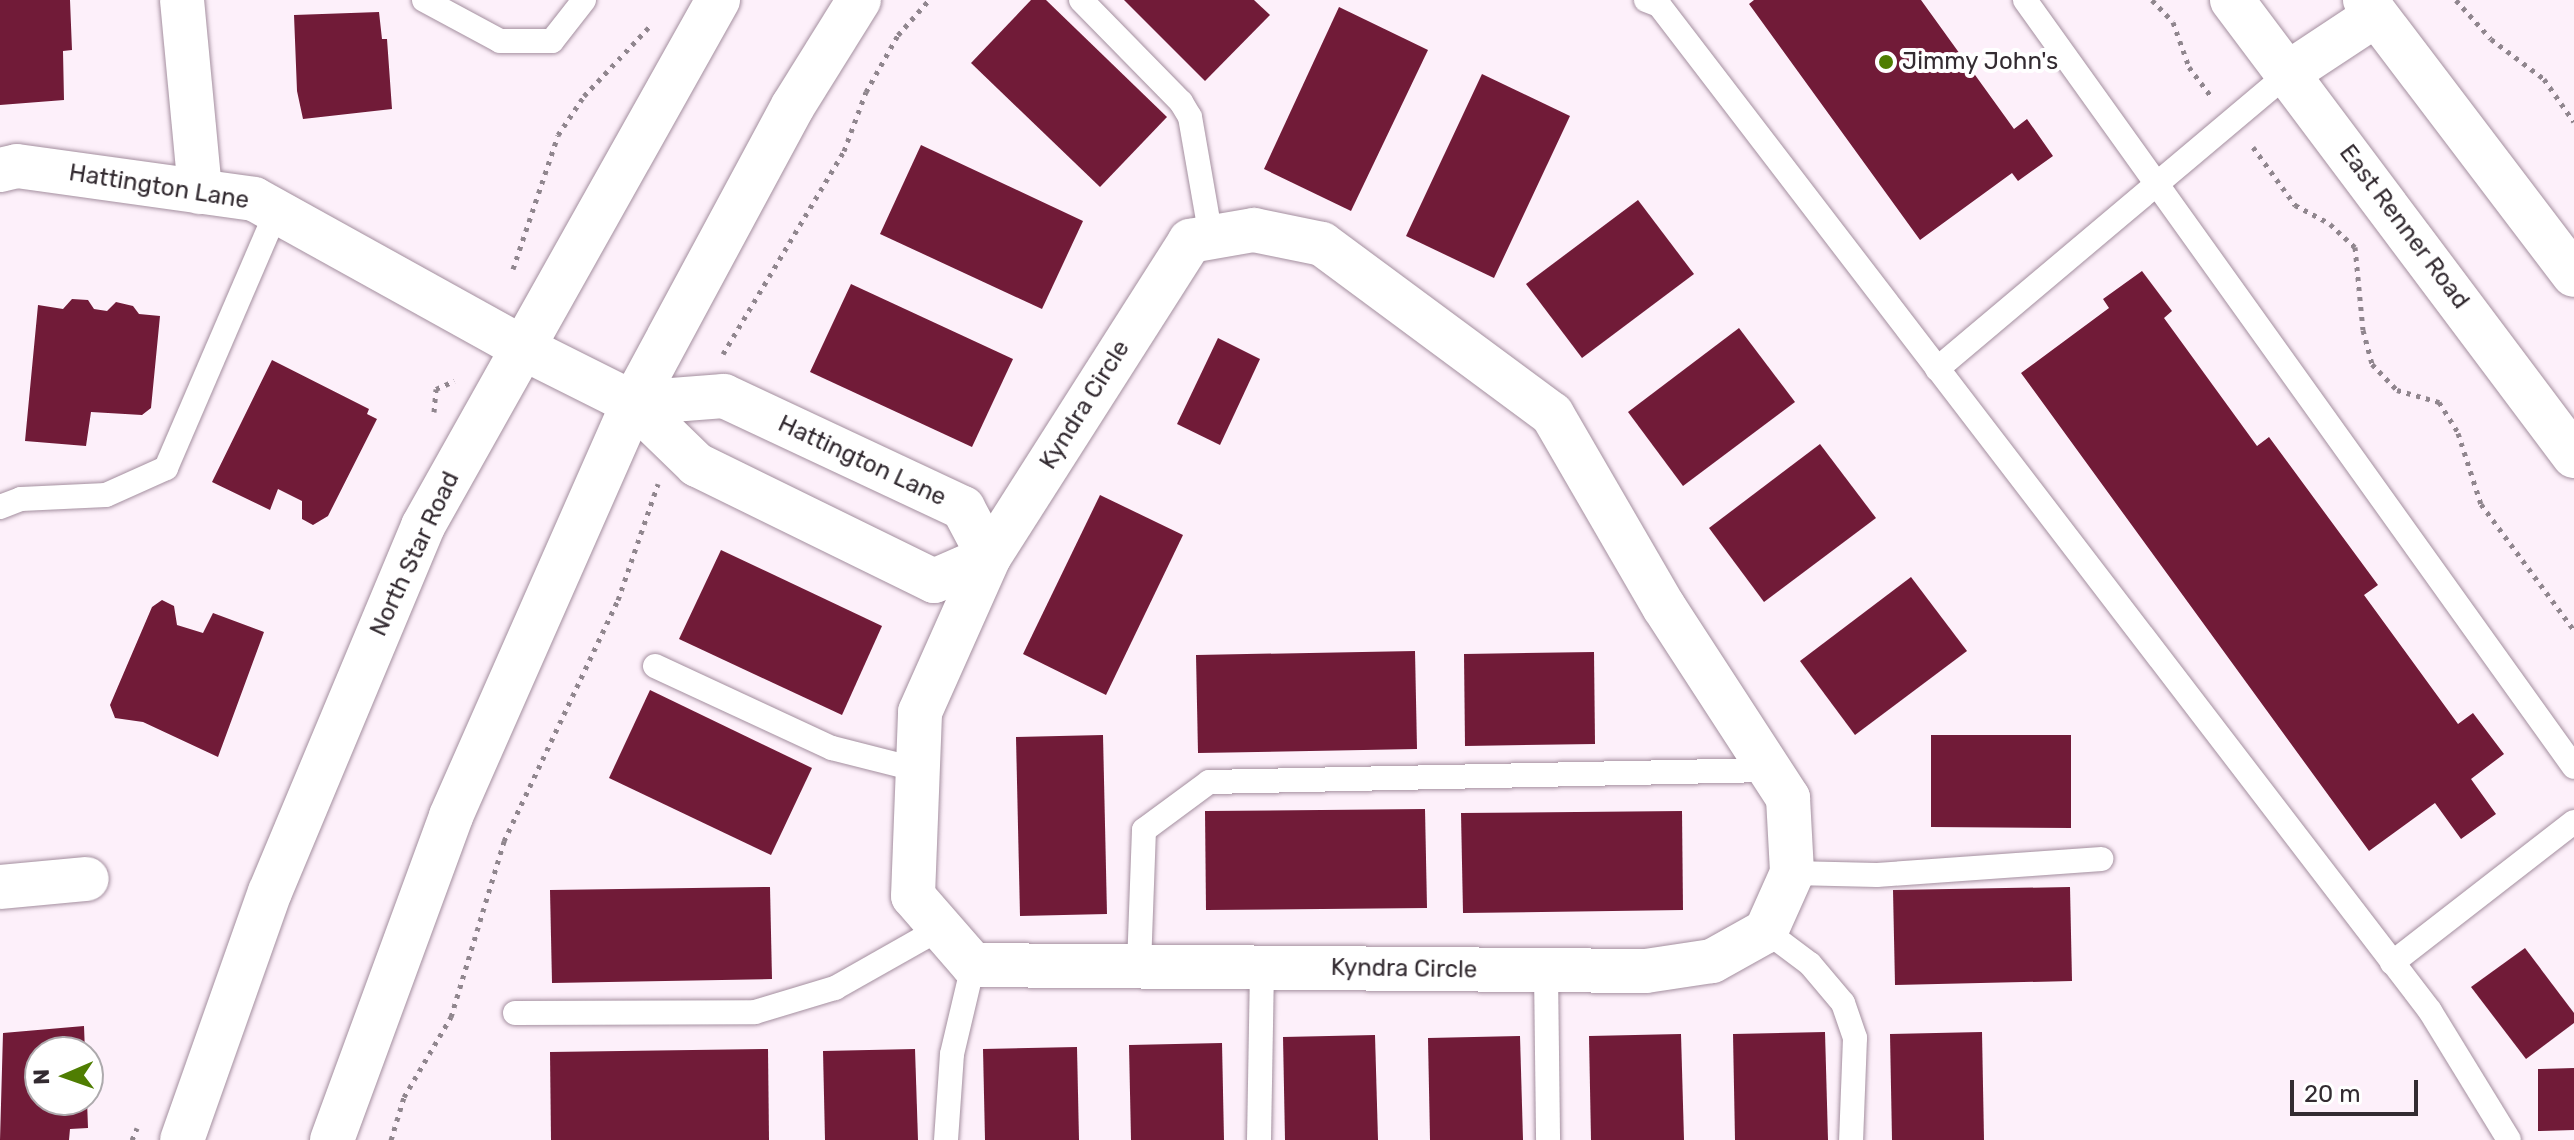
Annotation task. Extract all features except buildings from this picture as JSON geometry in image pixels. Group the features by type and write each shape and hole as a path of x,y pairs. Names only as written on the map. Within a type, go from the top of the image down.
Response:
{"street":[{"path":"182,0 200,192"},
{"name":"North Star Road","path":"182,1140 270,892 417,540 521,347 718,0"},
{"path":"332,1140 451,816 633,403 793,106 859,0"},
{"name":"East Renner Road","path":"2232,0 2574,456"},
{"path":"2288,73 2379,5 2574,275"},
{"name":"Hattington Lane","path":"0,170 17,166 254,199 521,347 633,403 724,396 963,508 989,557"},
{"name":"Kyndra Circle","path":"1254,230 1322,244 1552,414 1664,607 1788,798 1792,873 1766,931 1712,961 1646,971 973,965 913,896 920,712 989,557 1190,241 1211,237 1254,230"},
{"path":"633,403 697,465 934,581 989,557"},
{"path":"0,887 87,879"}],"lane":[{"path":"424,0 500,41 552,41 584,0"},
{"path":"1081,0 1181,102 1190,117 1211,237"},
{"path":"1646,0 1659,5 2430,1011 2509,1140"},
{"path":"2025,0 2574,767"},
{"path":"1937,369 2288,73"},
{"path":"0,507 21,499 106,495 166,468 276,212"},
{"path":"655,666 832,748 918,770"},
{"path":"1139,966 1144,830 1209,782 1770,770"},
{"path":"2392,963 2574,822"},
{"path":"1792,873 1877,875 2101,859"},
{"path":"515,1013 755,1012 835,988 941,928"},
{"path":"1766,931 1810,964 1843,1003 1855,1038 1851,1140"},
{"path":"946,1140 952,1054 973,965"},
{"path":"1259,1140 1262,967"},
{"path":"1546,971 1548,1140"}],"path":[{"path":"699,398 844,151 866,92 898,35 929,0"},
{"path":"2152,0 2173,22 2189,67 2295,205 2330,224 2355,247 2363,330 2372,364 2397,390 2439,402 2458,433 2481,504 2574,630"},
{"path":"2456,0 2491,39 2544,79 2574,122"},
{"path":"391,1140 404,1097 451,1017 504,841 618,600 642,520 675,443"}],"place":[{"name":"Jimmy John's","path":"1886,62"}]}
